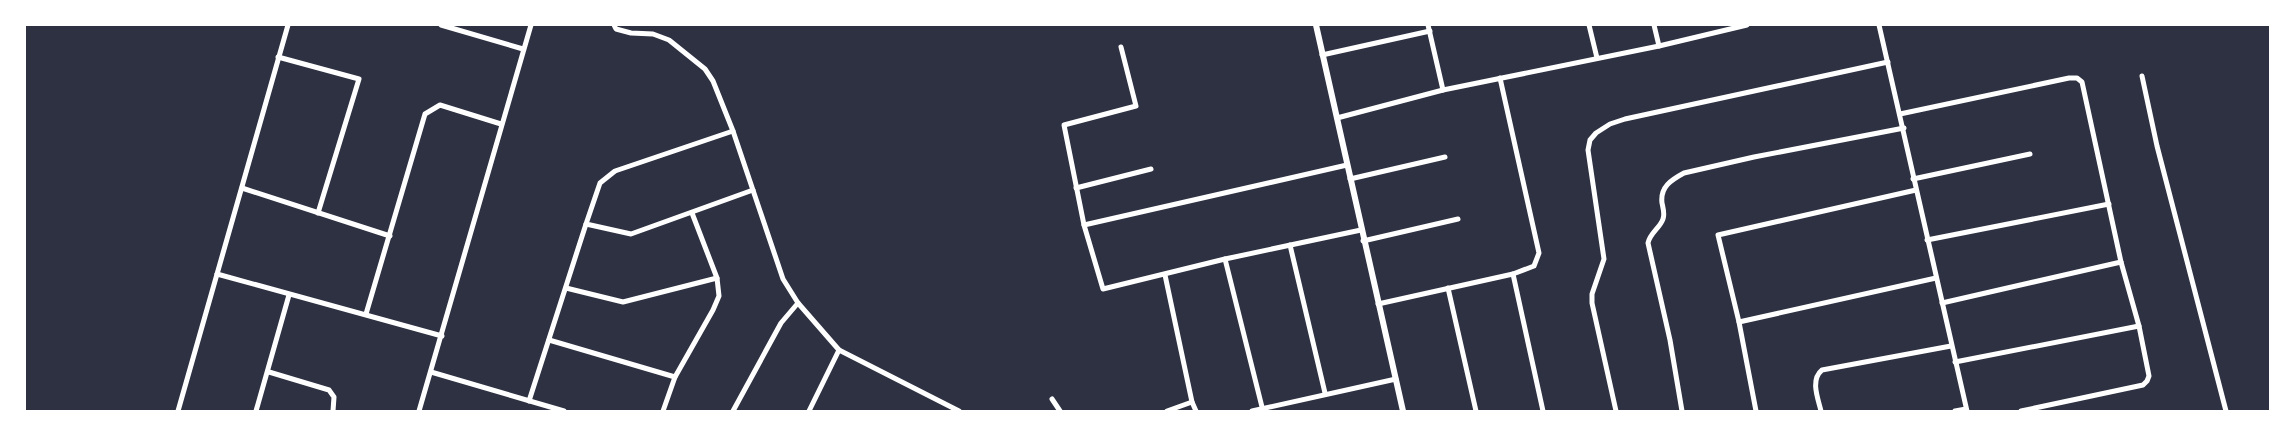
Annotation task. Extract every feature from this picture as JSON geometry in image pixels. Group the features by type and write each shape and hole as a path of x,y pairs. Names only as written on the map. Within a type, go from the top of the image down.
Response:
{"street":[{"path":"178,411 288,25"},
{"path":"441,25 522,49"},
{"path":"419,411 442,336 522,49 531,25"},
{"path":"614,25 616,29 631,34 654,34 669,40 706,70 713,81 733,131 783,279 798,303 839,350 959,411"},
{"path":"1316,25 1402,411"},
{"path":"1428,25 1443,90"},
{"path":"1589,25 1597,58"},
{"path":"1654,25 1659,46"},
{"path":"1337,118 1443,90 1659,46 1747,25"},
{"path":"1879,25 1967,410 1956,411"},
{"path":"1322,55 1430,32"},
{"path":"1122,47 1136,106 1064,125 1084,225 1103,289 1226,259 1361,230"},
{"path":"278,57 359,79 318,213"},
{"path":"1616,411 1592,303 1592,294 1604,258 1588,150 1590,140 1596,133 1610,124 1651,112 1888,62"},
{"path":"2142,76 2157,146 2226,411"},
{"path":"1378,304 1513,274 1534,266 1539,253 1500,78"},
{"path":"1900,114 2063,79 2077,78 2082,82 2121,262 2139,326 2149,376 2146,384 2021,411"},
{"path":"366,314 426,114 440,105 501,124"},
{"path":"1682,411 1670,340 1648,243 1649,238 1662,221 1664,215 1662,196 1664,189 1674,178 1684,173 1754,157 1904,128"},
{"path":"529,401 600,184 615,171 733,131"},
{"path":"1913,179 2030,154"},
{"path":"1350,179 1445,157"},
{"path":"1084,225 1347,164"},
{"path":"1076,188 1151,169"},
{"path":"242,188 390,236"},
{"path":"586,224 631,234 753,190"},
{"path":"1756,411 1739,322 1718,236 1916,190"},
{"path":"1927,240 2109,204"},
{"path":"663,411 675,377 719,296 717,278 692,212"},
{"path":"1363,241 1458,219"},
{"path":"1290,245 1325,393"},
{"path":"1226,259 1262,408"},
{"path":"1942,303 2121,262"},
{"path":"217,274 442,336"},
{"path":"1513,274 1543,411"},
{"path":"1165,275 1192,402 1196,411"},
{"path":"566,288 623,302 717,278"},
{"path":"1739,322 1936,278"},
{"path":"1448,288 1476,411"},
{"path":"256,411 269,372 289,295"},
{"path":"733,411 781,323 798,303"},
{"path":"1955,362 2139,326"},
{"path":"549,340 675,377"},
{"path":"1821,411 1816,386 1818,374 1822,370 1951,346"},
{"path":"811,410 839,350"},
{"path":"269,372 329,390 334,397 333,411"},
{"path":"431,372 564,411"},
{"path":"1252,411 1325,393 1396,379"},
{"path":"1052,399 1060,411"},
{"path":"1167,411 1192,402"}]}
